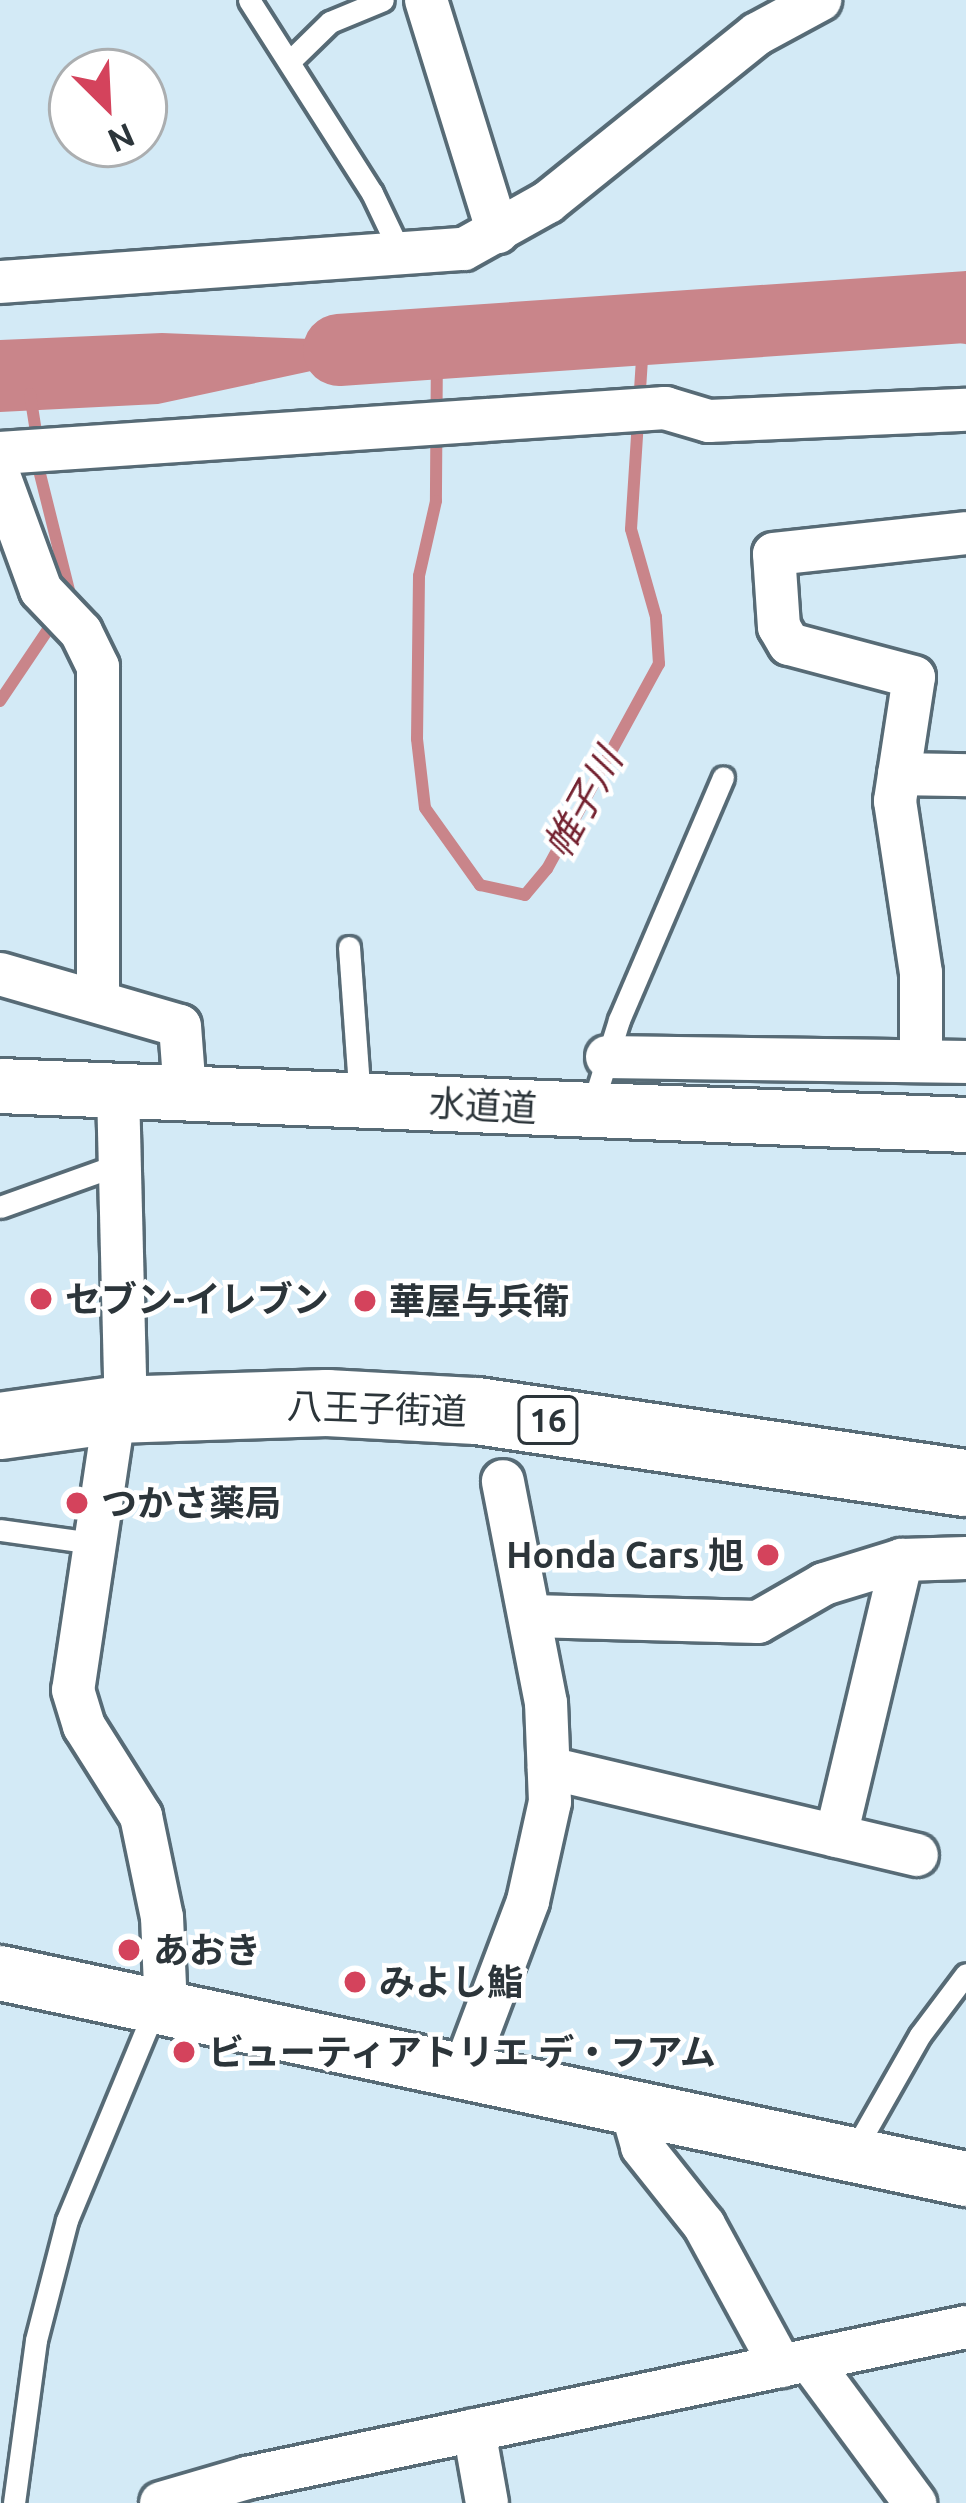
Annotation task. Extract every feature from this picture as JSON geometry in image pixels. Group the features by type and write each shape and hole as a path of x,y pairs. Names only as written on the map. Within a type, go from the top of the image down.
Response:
{"highway":[{"name":"八王子街道","path":"0,1426 121,1410 327,1403 504,1449 966,1484"}],"street":[{"path":"426,0 498,232"},
{"path":"0,282 464,249 498,232 808,2"},
{"path":"0,452 665,408 709,421 966,410"},
{"path":"0,478 41,590 81,632 98,667 98,997"},
{"path":"921,1061 921,974 895,801 914,677 789,644 779,627 774,554 966,533"},
{"path":"899,773 966,775"},
{"path":"0,974 98,997 180,1026 185,1093"},
{"path":"607,1057 966,1062"},
{"name":"水道道","path":"0,1086 966,1125"},
{"path":"118,1090 121,1410 92,1543 74,1690 84,1726 146,1833 162,1917 161,2009"},
{"path":"461,2075 528,1900 550,1802 531,1616 504,1449"},
{"path":"531,1616 758,1622 790,1597 902,1560 966,1558"},
{"path":"836,1836 902,1560"},
{"path":"549,1768 917,1855"},
{"path":"0,1973 850,2158 966,2179"},
{"path":"632,2111 642,2146 704,2225 796,2364 915,2503"},
{"path":"161,2503 249,2490 474,2430 966,2327"},
{"path":"474,2430 487,2503"}],"lane":[{"path":"249,0 290,61 402,256"},
{"path":"290,61 330,22 383,0"},
{"path":"591,1110 607,1057 724,777"},
{"path":"349,947 360,1099"},
{"path":"0,1207 120,1164"},
{"path":"0,1530 92,1543"},
{"path":"850,2158 920,2035 966,1974"},
{"path":"14,2503 36,2340 67,2220 161,2009"}],"shaded area":[{"path":"162,333 437,344 158,404 0,412 0,340"}],"waterway":[{"name":"帷子川","path":"339,350 966,307"},
{"name":"帷子川","path":"828,311 966,338"},
{"name":"帷子川","path":"437,344 436,501 419,576 417,739 425,808 480,885 525,895 547,869 659,664 656,617 631,529 644,327"},
{"path":"30,394 36,433"},
{"path":"38,466 71,598"},
{"path":"0,701 51,625"}],"place":[{"name":"セブン-イレブン","path":"41,1299"},
{"name":"華屋与兵衛","path":"365,1301"},
{"name":"つかさ薬局","path":"77,1503"},
{"name":"Honda Cars 旭","path":"768,1555"},
{"name":"あおき","path":"129,1950"},
{"name":"みよし鮨","path":"355,1982"},
{"name":"ビューティアトリエ デ・フアム","path":"184,2052"}]}
